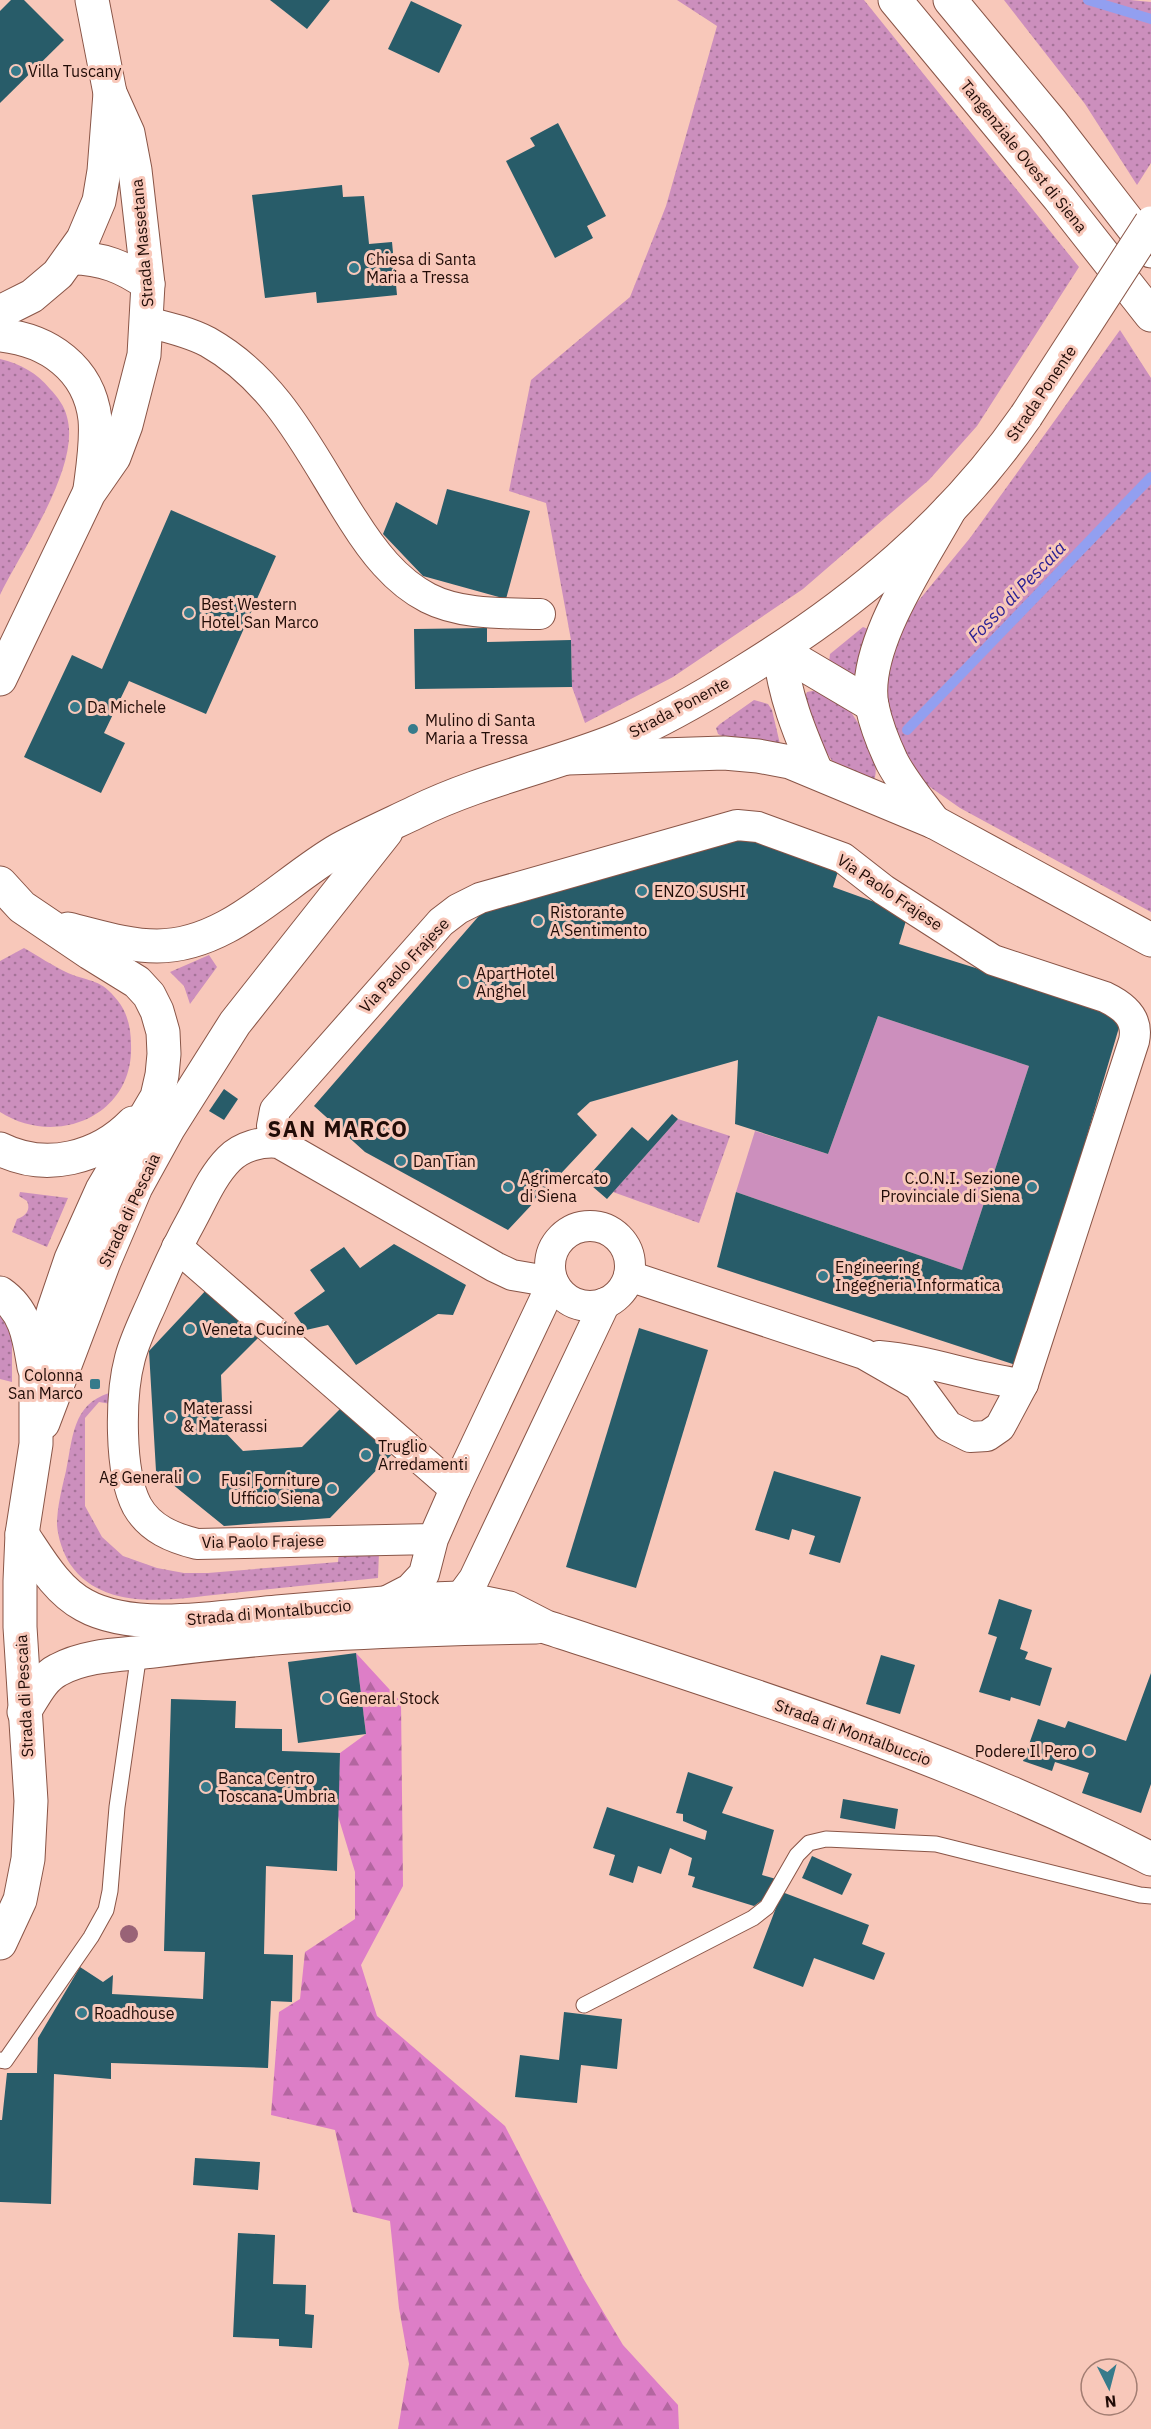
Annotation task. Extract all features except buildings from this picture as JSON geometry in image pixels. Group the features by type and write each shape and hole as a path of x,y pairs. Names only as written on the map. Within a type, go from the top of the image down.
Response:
{"main road":[{"name":"Strada Massetana","path":"0,679 89,494 114,457 126,425 144,355 148,284 133,153 128,133 110,93 92,0"},
{"name":"Tangenziale Ovest di Siena","path":"895,0 1059,198 1151,315"},
{"path":"950,0 1052,123 1151,251"},
{"path":"972,0 1052,123"},
{"name":"Strada Massetana","path":"0,312 41,290 72,258 83,239 99,201 104,171 110,93"},
{"name":"Strada Ponente","path":"49,924 131,943 158,946 197,939 249,913 339,850 463,792 568,758 649,726 713,691 780,650 880,576 920,541 984,472 1026,416 1151,223"},
{"path":"72,258 101,260 116,265 148,284"},
{"name":"Strada Massetana","path":"0,334 21,337 55,352 82,380 90,397 95,420 95,449 89,494"},
{"path":"934,822 893,765 885,746 872,705 873,674 878,650 894,611 950,510"},
{"path":"780,650 872,705"},
{"path":"780,650 785,688 793,717 816,771"},
{"path":"568,758 724,753 790,762 934,822 1151,940"},
{"name":"Strada di Pescaia","path":"36,1444 104,1262 136,1187 178,1111 235,1023 391,825"},
{"path":"0,883 22,907 49,924"},
{"name":"Strada di Pescaia","path":"0,1943 20,1900 28,1859 31,1801 20,1628 22,1534 36,1444 36,1374 54,1309 85,1224 102,1190 157,1097 162,1075 163,1032 157,1011 149,995 137,982 49,924"},
{"name":"Strada di Pescaia","path":"0,1149 21,1157 54,1160 89,1154 119,1137 157,1097 235,1023"},
{"path":"0,1293 19,1312 25,1323 36,1374"},
{"name":"Strada di Montalbuccio","path":"22,1534 43,1566 76,1600 103,1614 123,1619 147,1621 207,1618 460,1598 508,1608 546,1627 795,1710 938,1763 1094,1829 1151,1859"},
{"name":"Strada di Montalbuccio","path":"24,1712 45,1680 56,1670 86,1659 223,1642 393,1629 546,1627"}],"street":[{"path":"147,322 206,341 228,354 259,380 300,433 334,491 368,542 409,586 428,598 450,606 540,614"},
{"name":"Via Paolo Frajese","path":"434,1539 206,1544 173,1537 149,1521 138,1507 127,1470 123,1399 132,1349 177,1247 219,1172 230,1158 259,1143 279,1143 272,1126 275,1110 441,922 458,909 480,898 717,830 737,825 758,827 843,858 884,890 993,960 1105,997 1121,1005 1131,1016 1136,1029 1134,1041 1023,1384 1000,1427 987,1436 970,1437 948,1426 918,1385 864,1354 629,1276"},
{"path":"279,1143 495,1267 522,1278 552,1282"},
{"path":"586,1226 605,1229 621,1240 627,1251 630,1264 629,1276 615,1297 605,1303 593,1306 580,1305 559,1292 552,1282 549,1271 550,1258 554,1246 562,1236 573,1229 586,1226"},
{"path":"177,1247 455,1489"},
{"path":"382,1603 410,1589 424,1574 434,1539 455,1489 552,1282"},
{"path":"223,1642 243,1632 261,1629 414,1614 441,1608 460,1598 474,1579 605,1303"},
{"name":"Via Paolo Frajese","path":"864,1354 916,1360 981,1378 1023,1384"},
{"path":"486,1552 487,1581 508,1608"}],"lane":[{"path":"0,2060 5,2061 91,1937 106,1910 110,1891 116,1815 139,1653"},
{"path":"584,2005 753,1918 766,1907 797,1855 809,1843 826,1839 936,1844 1151,1896"}],"shaded area":[{"path":"677,0 864,0 1079,267 977,426 929,480 803,589 673,677 585,723 572,687 571,640 546,503 509,491 531,380 630,297 666,206 717,26"},
{"path":"1004,0 1151,2 1151,163 1137,185 1085,104"},
{"path":"1120,330 1151,378 1151,912 960,808 920,780 901,755 888,719 884,670 906,616 970,538"},
{"path":"0,359 28,370 40,378 53,392 66,413 69,437 66,459 58,483 35,532 0,595"},
{"path":"863,627 868,629 855,674 849,676 829,662 830,654"},
{"path":"817,690 837,696 860,725 875,762 876,773 873,782 833,762 818,740 805,696 807,692"},
{"path":"754,700 768,704 772,710 780,744 750,738 724,737 718,734 716,728 720,724"},
{"path":"24,948 62,970 106,988 124,1011 130,1033 129,1070 120,1090 106,1107 88,1119 67,1125 45,1127 22,1122 0,1112 0,961"},
{"path":"209,955 217,967 190,1004 184,986 170,972"},
{"path":"878,1016 1029,1066 962,1270 736,1192 755,1131 828,1154"},
{"path":"678,1119 730,1136 699,1223 613,1192"},
{"path":"20,1192 68,1198 47,1247 12,1232 17,1219 28,1210 27,1201 19,1196"},
{"path":"0,1315 12,1336 12,1382 0,1379"},
{"path":"109,1393 111,1404 99,1402 85,1418 85,1506 102,1537 123,1556 157,1568 184,1573 208,1573 338,1562 339,1552 379,1552 378,1578 189,1598 144,1600 103,1591 85,1580 70,1564 63,1550 57,1525 58,1511 76,1424 88,1406 97,1398"}],"green space":[{"path":"356,1653 401,1702 403,1886 361,1965 377,2016 505,2126 583,2278 623,2345 678,2405 679,2429 398,2429 409,2364 399,2308 390,2221 353,2212 335,2130 271,2115 279,2012 300,1999 305,1952 355,1919 355,1872 338,1816 340,1753 366,1734"}],"waterway":[{"path":"1088,0 1151,19"},
{"name":"Fosso di Pescaia","path":"907,730 1151,477"}],"place":[{"name":"Villa Tuscany","path":"16,71"},
{"name":"Chiesa di Santa Maria a Tressa","path":"354,268"},
{"name":"Best Western Hotel San Marco","path":"189,613"},
{"name":"Da Michele","path":"75,707"},
{"name":"Mulino di Santa Maria a Tressa","path":"413,729"},
{"name":"ENZO SUSHI","path":"642,891"},
{"name":"Ristorante A Sentimento","path":"538,921"},
{"name":"ApartHotel Anghel","path":"464,982"},
{"name":"Dan Tian","path":"401,1161"},
{"name":"Agrimercato di Siena","path":"508,1187"},
{"name":"C.O.N.I. Sezione Provinciale di Siena","path":"1032,1187"},
{"name":"Engineering Ingegneria Informatica","path":"823,1276"},
{"name":"Veneta Cucine","path":"190,1329"},
{"name":"Colonna San Marco","path":"95,1384"},
{"name":"Materassi & Materassi","path":"171,1417"},
{"name":"Truglio Arredamenti","path":"366,1455"},
{"name":"Ag Generali","path":"194,1477"},
{"name":"Fusi Forniture Ufficio Siena","path":"332,1489"},
{"name":"General Stock","path":"327,1698"},
{"name":"Podere Il Pero","path":"1089,1751"},
{"name":"Banca Centro Toscana-Umbria","path":"206,1787"},
{"name":"Roadhouse","path":"82,2013"}],"district":[{"name":"SAN MARCO","path":"338,1129"}]}
